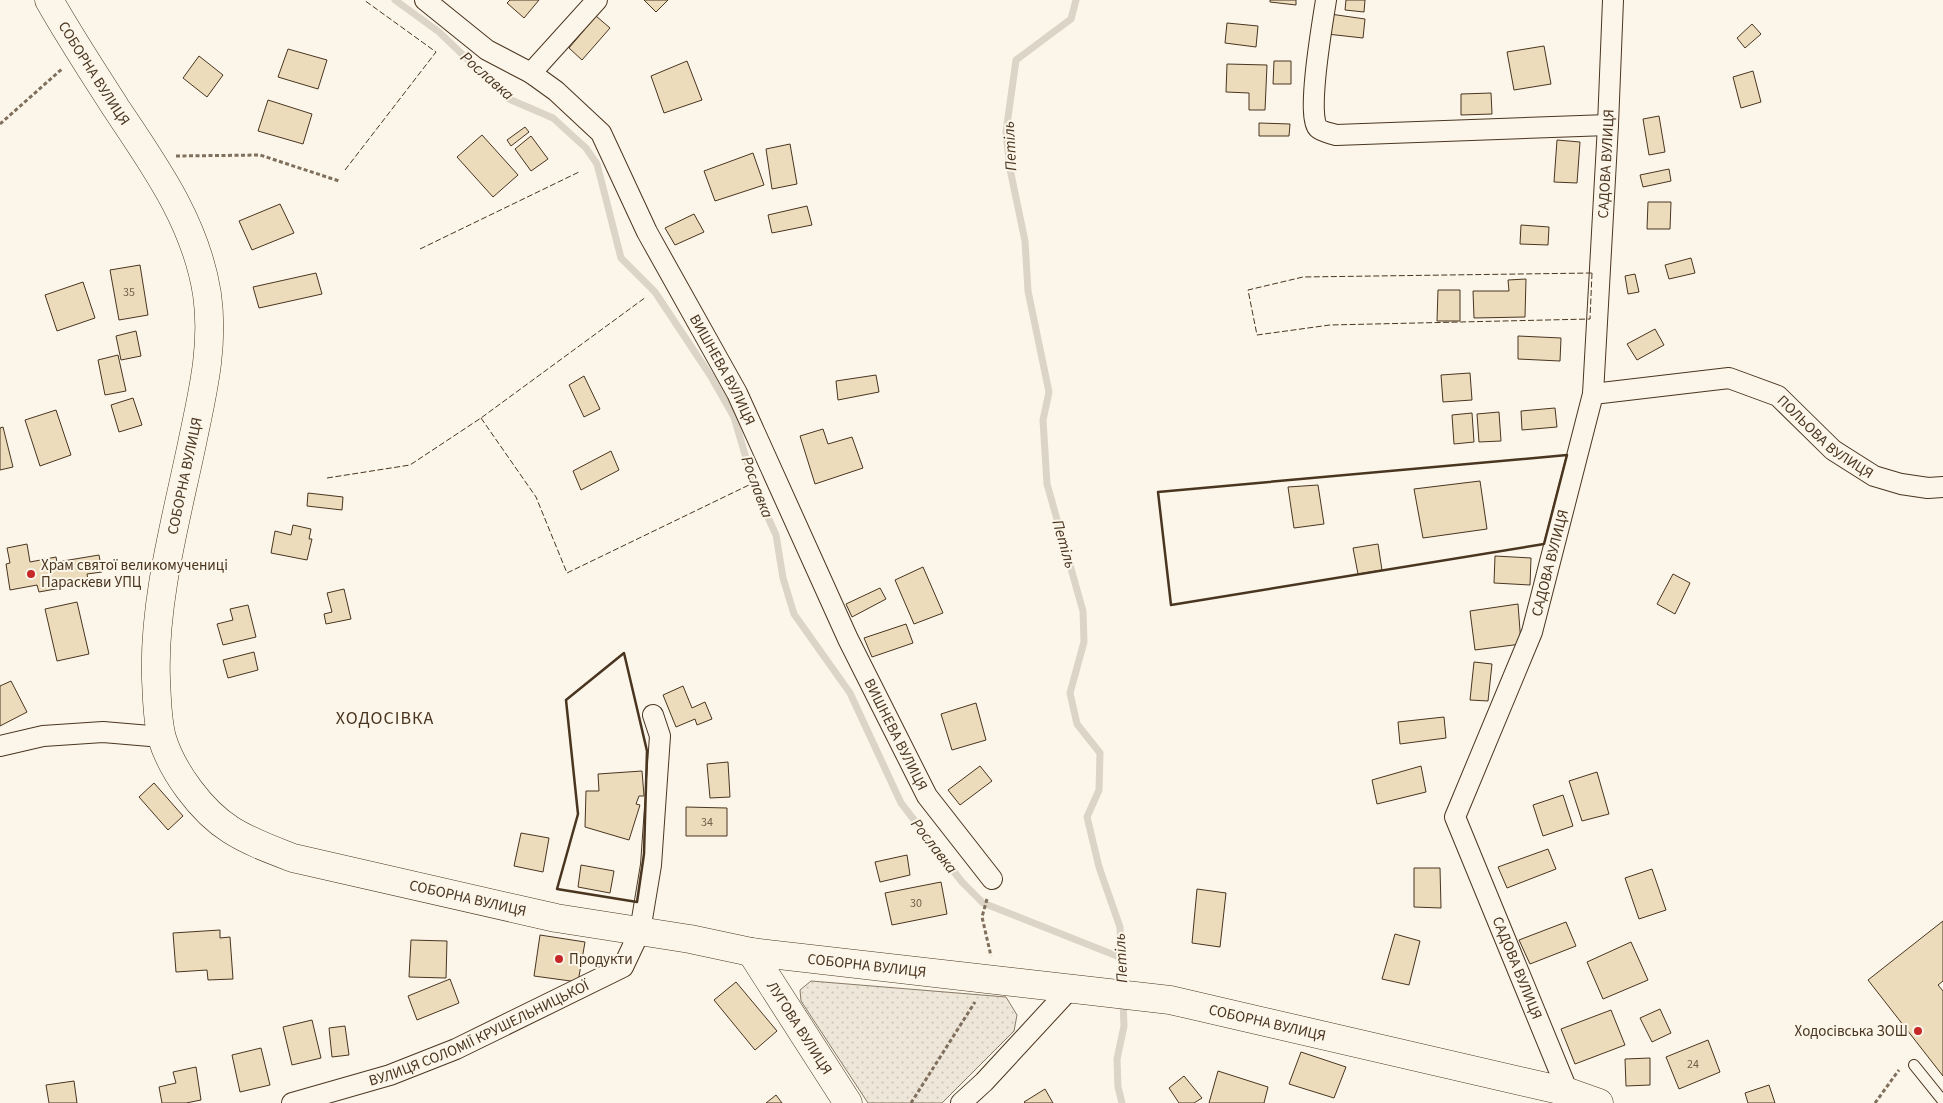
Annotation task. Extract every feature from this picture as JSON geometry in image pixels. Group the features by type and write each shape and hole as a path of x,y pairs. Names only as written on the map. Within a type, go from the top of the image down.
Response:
{"street":[{"name":"СОБОРНА ВУЛИЦЯ","path":"49,0 80,53 150,158 180,210 194,239 203,276 209,321 207,370 159,614 156,662 157,700 162,737 175,767 201,805 231,830 260,845 293,858 556,918 690,939 751,952 1170,1000 1568,1092 1599,1103"},
{"name":"ВИШНЕВА ВУЛИЦЯ","path":"425,0 487,50 531,72 556,91 601,133 647,232 737,393 848,639 927,796 992,879"},
{"path":"531,72 597,0"},
{"path":"1326,0 1318,50 1313,116 1317,127 1327,132 1336,135 1608,125"},
{"name":"САДОВА ВУЛИЦЯ","path":"1568,1092 1454,817 1532,632 1593,394 1613,0"},
{"name":"ПОЛЬОВА ВУЛИЦЯ","path":"1593,394 1729,378 1778,396 1833,450 1874,476 1901,484 1928,488 1943,487"},
{"name":"ВУЛИЦЯ СОЛОМІЇ КРУШЕЛЬНИЦЬКОЇ","path":"292,1103 390,1075 456,1049 624,967 640,931 651,865 660,736 653,715"},
{"path":"0,746 43,736 103,732 162,737"},
{"name":"ЛУГОВА ВУЛИЦЯ","path":"751,952 848,1103"},
{"path":"961,1103 1077,990"}],"lane":[{"path":"1914,1065 1943,1101"}],"path":[{"path":"0,124 80,53"},
{"path":"150,158 193,155 260,155 339,181"},
{"path":"911,1103 971,1011 985,979 991,955 982,918"},
{"path":"1875,1103 1899,1069 1914,1065"}],"shaded area":[{"path":"811,981 1006,997 1017,1015 1014,1031 942,1103 868,1103 801,1001 800,990"}],"building":[{"path":"510,0 539,0 524,18 507,3"},
{"path":"644,0 668,0 656,12"},
{"path":"1270,0 1296,0 1296,5 1270,2"},
{"path":"1346,0 1365,0 1364,12 1345,10"},
{"path":"1330,14 1365,19 1363,38 1327,34"},
{"path":"596,16 610,28 582,60 569,48"},
{"path":"1227,23 1258,26 1256,47 1225,43"},
{"path":"1752,24 1761,34 1745,48 1737,38"},
{"path":"1544,46 1551,84 1514,90 1507,52"},
{"path":"288,49 327,60 318,89 278,77"},
{"path":"199,56 223,75 207,97 183,78"},
{"path":"687,61 702,100 664,113 651,76"},
{"path":"1274,61 1291,61 1291,84 1273,84"},
{"path":"1227,64 1267,65 1265,110 1249,110 1249,93 1226,92"},
{"path":"1753,71 1761,102 1741,108 1733,77"},
{"path":"1491,93 1492,114 1461,115 1461,94"},
{"path":"268,100 312,114 303,144 258,131"},
{"path":"1659,116 1665,152 1649,155 1643,119"},
{"path":"1259,123 1290,124 1289,136 1259,136"},
{"path":"525,127 529,132 511,146 507,140"},
{"path":"482,135 518,175 493,197 457,157"},
{"path":"531,136 548,159 531,171 515,149"},
{"path":"1557,140 1580,142 1577,183 1554,182"},
{"path":"790,144 797,184 772,189 766,149"},
{"path":"753,153 764,185 715,201 704,171"},
{"path":"1669,169 1671,181 1643,187 1640,175"},
{"path":"1648,202 1671,202 1670,229 1647,229"},
{"path":"280,204 294,233 252,250 239,221"},
{"path":"807,206 812,225 772,233 768,215"},
{"path":"694,214 704,232 675,245 665,228"},
{"path":"1521,225 1549,227 1548,245 1520,244"},
{"path":"1691,258 1695,273 1669,279 1665,265"},
{"path":"140,265 148,315 119,320 110,270"},
{"path":"316,273 322,294 259,308 253,287"},
{"path":"1635,274 1639,292 1628,294 1625,276"},
{"path":"1526,279 1525,317 1474,318 1473,291 1509,291 1508,280"},
{"path":"83,282 95,318 57,331 45,295"},
{"path":"1438,290 1460,290 1460,321 1437,321"},
{"path":"1655,329 1664,345 1637,360 1627,344"},
{"path":"136,331 141,356 121,360 116,336"},
{"path":"1518,336 1561,338 1560,361 1518,359"},
{"path":"118,355 126,391 105,395 98,360"},
{"path":"1470,373 1472,400 1443,402 1441,375"},
{"path":"876,375 879,392 838,400 836,381"},
{"path":"584,376 600,409 584,417 569,385"},
{"path":"133,398 142,425 119,432 111,405"},
{"path":"1555,408 1557,427 1522,430 1521,411"},
{"path":"56,410 71,455 40,466 25,420"},
{"path":"1499,412 1501,441 1479,442 1477,414"},
{"path":"1472,413 1474,442 1454,444 1452,415"},
{"path":"3,427 13,467 0,470 0,428"},
{"path":"823,429 828,444 852,437 863,468 815,484 800,436"},
{"path":"611,451 619,470 581,490 573,471"},
{"path":"1480,481 1487,529 1423,538 1414,489"},
{"path":"1318,485 1324,524 1294,528 1288,487"},
{"path":"308,493 343,497 342,510 307,506"},
{"path":"293,525 311,529 309,539 312,539 307,560 271,553 275,531 291,535"},
{"path":"27,544 30,562 56,557 57,562 99,555 102,572 87,574 88,580 60,585 61,588 39,592 37,585 10,590 6,564 10,563 7,548"},
{"path":"1378,544 1382,570 1358,574 1353,548"},
{"path":"1495,556 1531,558 1530,585 1494,583"},
{"path":"923,567 943,613 914,624 895,580"},
{"path":"1673,574 1690,583 1675,614 1657,604"},
{"path":"880,588 886,599 852,617 846,604"},
{"path":"344,589 351,619 326,624 324,614 332,612 327,593"},
{"path":"77,602 89,654 57,661 45,609"},
{"path":"1518,604 1521,644 1475,650 1470,611"},
{"path":"248,605 256,637 223,645 217,624 233,620 230,609"},
{"path":"906,624 913,643 872,657 864,638"},
{"path":"254,652 258,670 228,678 223,660"},
{"path":"1474,662 1492,664 1488,701 1470,700"},
{"path":"11,681 27,712 0,726 0,686"},
{"path":"683,686 692,708 705,702 712,719 697,725 695,719 676,727 663,695"},
{"path":"976,703 986,740 952,750 941,714"},
{"path":"1444,717 1446,738 1400,744 1398,722"},
{"path":"728,762 730,797 710,798 707,764"},
{"path":"980,766 992,781 960,805 948,790"},
{"path":"1421,766 1426,792 1377,804 1372,780"},
{"path":"642,771 644,796 639,796 636,804 640,805 629,840 585,827 586,791 599,791 598,774"},
{"path":"1597,772 1609,814 1582,821 1569,781"},
{"path":"154,783 183,816 168,830 139,797"},
{"path":"1563,795 1573,826 1543,836 1533,805"},
{"path":"686,807 727,808 727,836 686,836"},
{"path":"521,833 549,838 543,872 514,866"},
{"path":"1548,849 1556,869 1507,888 1498,867"},
{"path":"907,855 910,875 880,882 875,862"},
{"path":"581,865 614,871 610,893 578,887"},
{"path":"1414,868 1440,868 1441,908 1414,907"},
{"path":"1652,869 1666,910 1639,919 1625,878"},
{"path":"941,882 947,914 892,925 885,893"},
{"path":"1197,889 1226,893 1220,947 1192,943"},
{"name":"Ходосівська ЗОШ","path":"1943,921 1943,981 1938,985 1943,991 1943,1076 1868,980"},
{"path":"1566,922 1576,946 1530,964 1519,940"},
{"path":"220,930 220,938 230,937 233,979 208,980 207,970 176,972 173,933"},
{"path":"1395,934 1420,941 1409,985 1382,979"},
{"name":"Продукти","path":"540,935 585,942 578,982 534,976"},
{"path":"411,940 447,941 446,978 409,977"},
{"path":"1631,942 1648,980 1603,999 1587,962"},
{"path":"450,979 459,1003 417,1020 408,996"},
{"path":"736,982 777,1031 755,1050 714,1000"},
{"path":"1660,1009 1671,1033 1652,1042 1640,1018"},
{"path":"1611,1010 1625,1045 1575,1064 1561,1029"},
{"path":"312,1020 321,1058 292,1065 283,1027"},
{"path":"345,1026 349,1055 332,1057 329,1028"},
{"path":"1708,1040 1720,1072 1679,1089 1666,1057"},
{"path":"261,1048 270,1085 240,1092 232,1055"},
{"path":"1301,1052 1346,1067 1334,1098 1289,1084"},
{"path":"1650,1058 1650,1085 1626,1086 1625,1059"},
{"path":"196,1067 201,1100 186,1103 162,1103 159,1087 176,1083 173,1072"},
{"path":"1218,1071 1268,1087 1264,1103 1209,1103"},
{"path":"1184,1076 1202,1098 1194,1103 1179,1103 1169,1088"},
{"path":"74,1081 77,1103 49,1103 46,1085"},
{"path":"1769,1085 1775,1103 1748,1103 1745,1093"},
{"path":"1045,1089 1053,1103 1024,1102"},
{"path":"776,1095 782,1103 766,1103"}],"waterway":[{"name":"Рославка","path":"395,0 439,32 509,99 553,118 586,148 597,164 621,258 655,292 710,375 734,417 755,489 776,535 783,578 794,614 850,693 901,803 962,882 983,903 1122,958"},
{"name":"Петіль","path":"1076,0 1071,19 1016,60 1006,132 1010,169 1025,241 1028,291 1049,392 1043,420 1047,484 1083,611 1084,642 1070,693 1077,724 1100,753 1099,790 1087,817 1099,867 1120,927 1123,990"},
{"name":"Петіль","path":"1122,1103 1118,1087 1117,1059 1124,1026 1123,1001"}],"fence":[{"path":"345,170 436,52 364,0"},
{"path":"420,249 579,172"},
{"path":"1592,273 1590,319 1330,325 1257,335 1248,290 1303,277 1592,273"},
{"path":"327,478 410,465 481,418 646,297"},
{"path":"481,418 536,497 567,573 751,484"}],"wall":[{"path":"1567,455 1544,544 1171,605 1158,492 1567,455"},
{"path":"624,653 647,751 644,854 637,902 557,889 578,814 566,700 624,653"}],"place":[{"name":"Храм святої великомучениці Параскеви УПЦ","path":"31,574"},
{"name":"Продукти","path":"559,959"},
{"name":"Ходосівська ЗОШ","path":"1918,1031"}],"district":[{"name":"ХОДОСІВКА","path":"385,718"}]}
